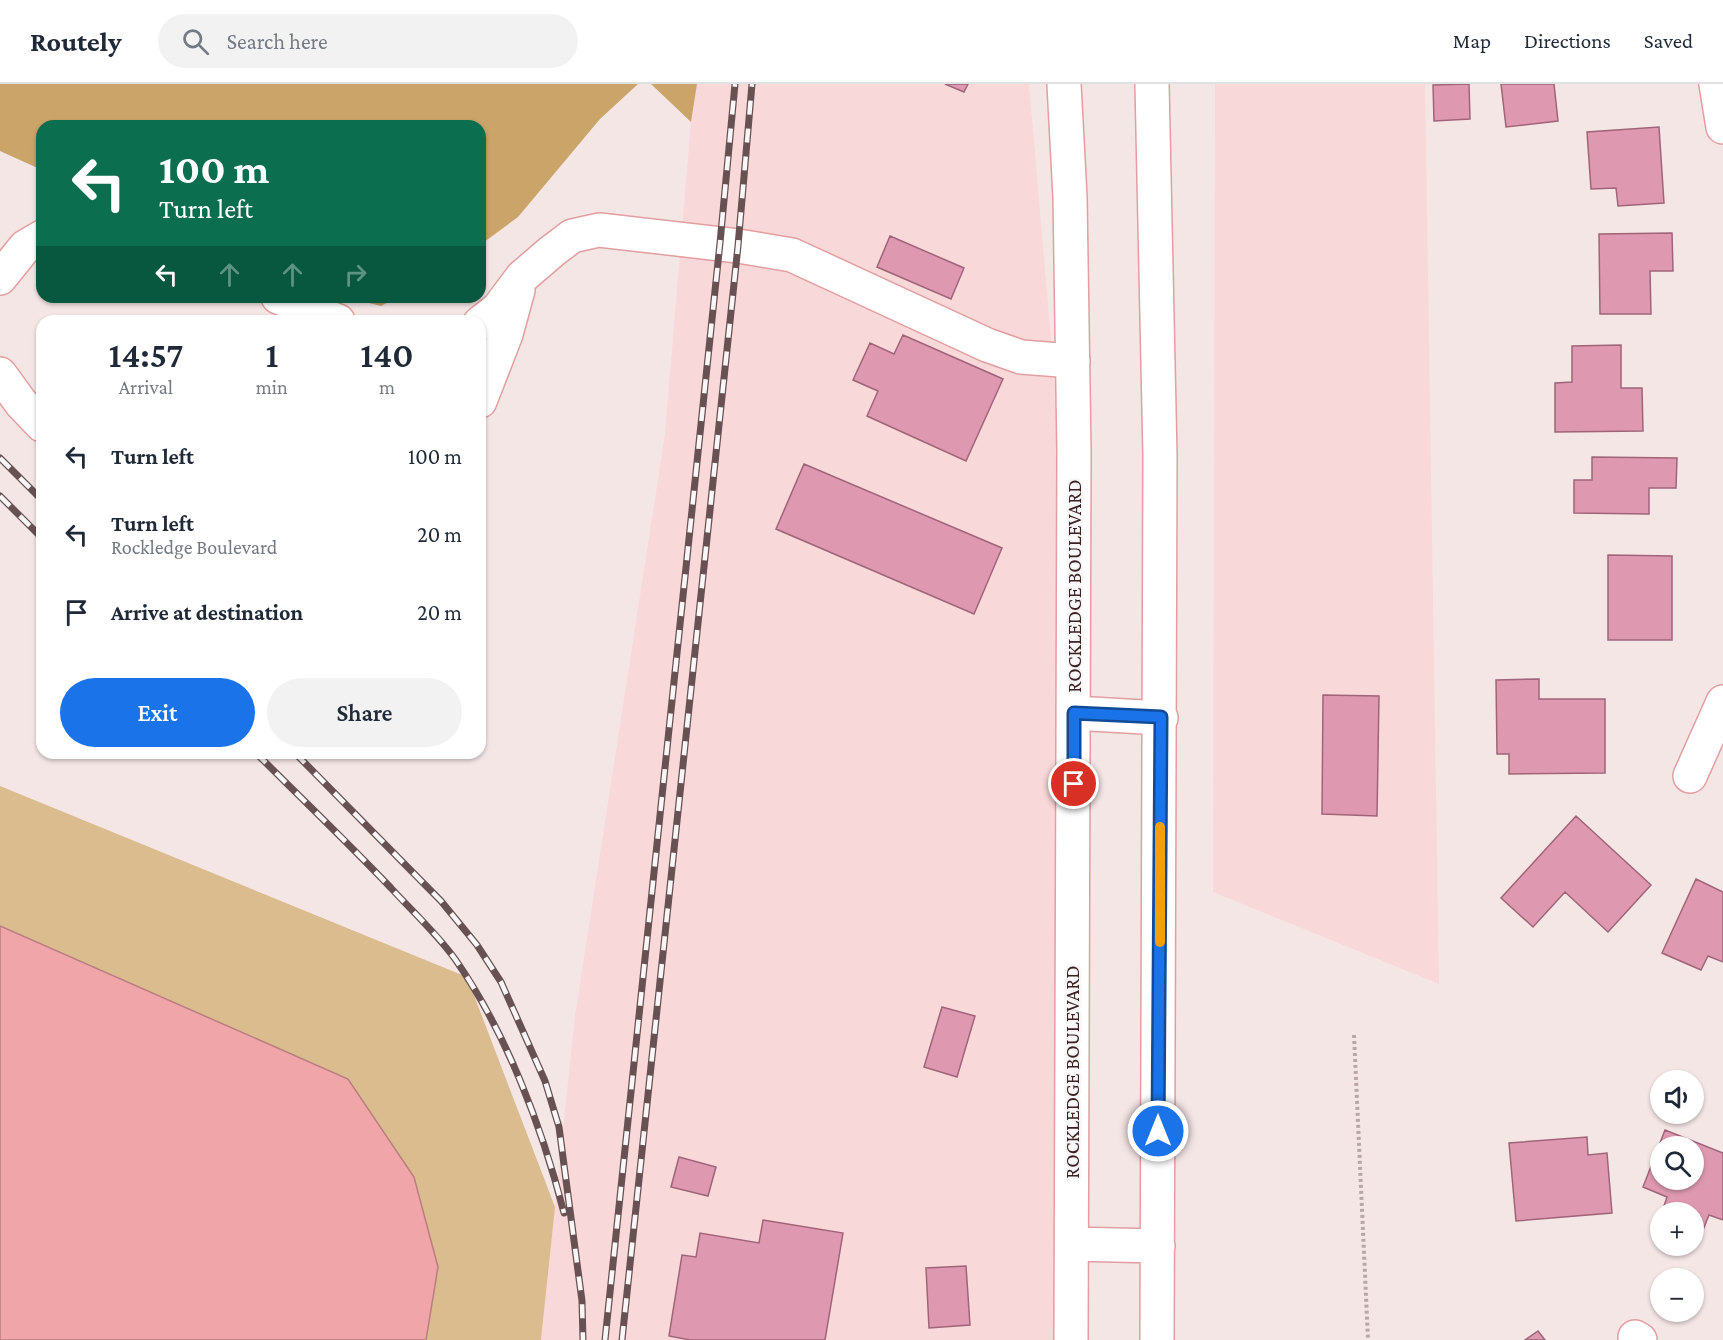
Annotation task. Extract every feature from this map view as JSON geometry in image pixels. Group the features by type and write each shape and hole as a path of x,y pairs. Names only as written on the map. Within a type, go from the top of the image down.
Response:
{"main road":[{"name":"ROCKLEDGE BOULEVARD","path":"1064,84 1070,197 1073,361 1071,1340"},
{"path":"1152,84 1160,456 1161,717 1157,1340"},
{"path":"1716,84 1723,127"},
{"path":"486,318 498,309 522,277 572,236 599,230 756,248 792,255 987,345 1021,357 1073,361"},
{"path":"0,278 25,247 36,241"},
{"path":"486,386 506,334 522,277"},
{"path":"293,303 323,315"},
{"path":"0,374 21,403 36,419"},
{"path":"1690,776 1723,702"},
{"path":"1074,713 1161,717"},
{"path":"1072,1244 1158,1246"}],"path":[{"path":"1354,1035 1368,1340"}],"shaded area":[{"path":"0,84 638,84 600,119 518,217 486,241 486,120 36,120 36,167 0,151"},
{"path":"651,84 697,84 691,122"},
{"path":"697,84 1029,84 1059,432 1056,1340 541,1340 575,1016 665,434 691,122"},
{"path":"1215,84 1425,84 1439,984 1213,892"},
{"path":"369,303 387,303 381,306"},
{"path":"0,786 467,977 555,1207 541,1340 426,1340 438,1267 414,1177 348,1079 0,926"},
{"path":"0,926 348,1079 414,1177 438,1267 426,1340 0,1340"}],"building":[{"path":"945,84 968,84 964,92"},
{"path":"1469,84 1470,119 1434,121 1433,85"},
{"path":"1501,84 1554,84 1558,121 1506,127"},
{"path":"1659,127 1664,203 1618,206 1616,188 1591,189 1587,132"},
{"path":"1672,233 1673,271 1650,271 1651,314 1600,314 1599,234"},
{"path":"890,236 964,268 951,299 877,267"},
{"path":"903,335 1003,379 966,461 867,416 878,391 853,380 870,343 894,354"},
{"path":"1621,345 1621,388 1642,388 1643,431 1555,432 1555,383 1572,382 1572,346"},
{"path":"1592,457 1677,458 1676,488 1649,488 1649,514 1574,513 1574,480 1592,480"},
{"path":"804,464 1002,548 974,614 776,529"},
{"path":"1608,555 1672,556 1672,640 1608,640"},
{"path":"1539,679 1539,699 1605,699 1605,773 1509,774 1509,754 1497,754 1496,680"},
{"path":"1323,695 1379,696 1377,816 1322,814"},
{"path":"1576,816 1651,885 1608,932 1565,892 1533,927 1501,898"},
{"path":"1696,879 1723,892 1723,962 1708,956 1701,970 1662,953"},
{"path":"942,1007 975,1016 957,1077 924,1067"},
{"path":"1665,1130 1680,1136 1663,1136"},
{"path":"1587,1137 1588,1155 1607,1153 1612,1213 1516,1221 1509,1143"},
{"path":"1704,1145 1723,1153 1723,1220 1709,1215 1704,1228 1704,1202 1665,1202 1667,1197 1650,1190 1704,1190"},
{"path":"679,1157 716,1167 708,1196 671,1187"},
{"path":"1650,1169 1650,1190 1643,1187"},
{"path":"763,1220 843,1233 825,1340 690,1340 669,1336 682,1255 696,1257 700,1233 759,1243"},
{"path":"966,1266 970,1325 929,1328 926,1268"},
{"path":"1538,1331 1545,1340 1525,1340"}],"railway":[{"path":"605,1340 735,84"},
{"path":"622,1340 738,246 752,84"},
{"path":"0,458 36,494"},
{"path":"0,496 36,532"},
{"path":"262,759 391,888 455,959 490,1017 520,1081 545,1147 564,1213"},
{"path":"301,759 441,901 477,945 501,982 545,1081 559,1127 582,1301 583,1340"}],"slow traffic":[{"path":"1160,827 1160,942"}],"route":[{"path":"1074,784 1074,713 1161,717 1158,1131"}]}
